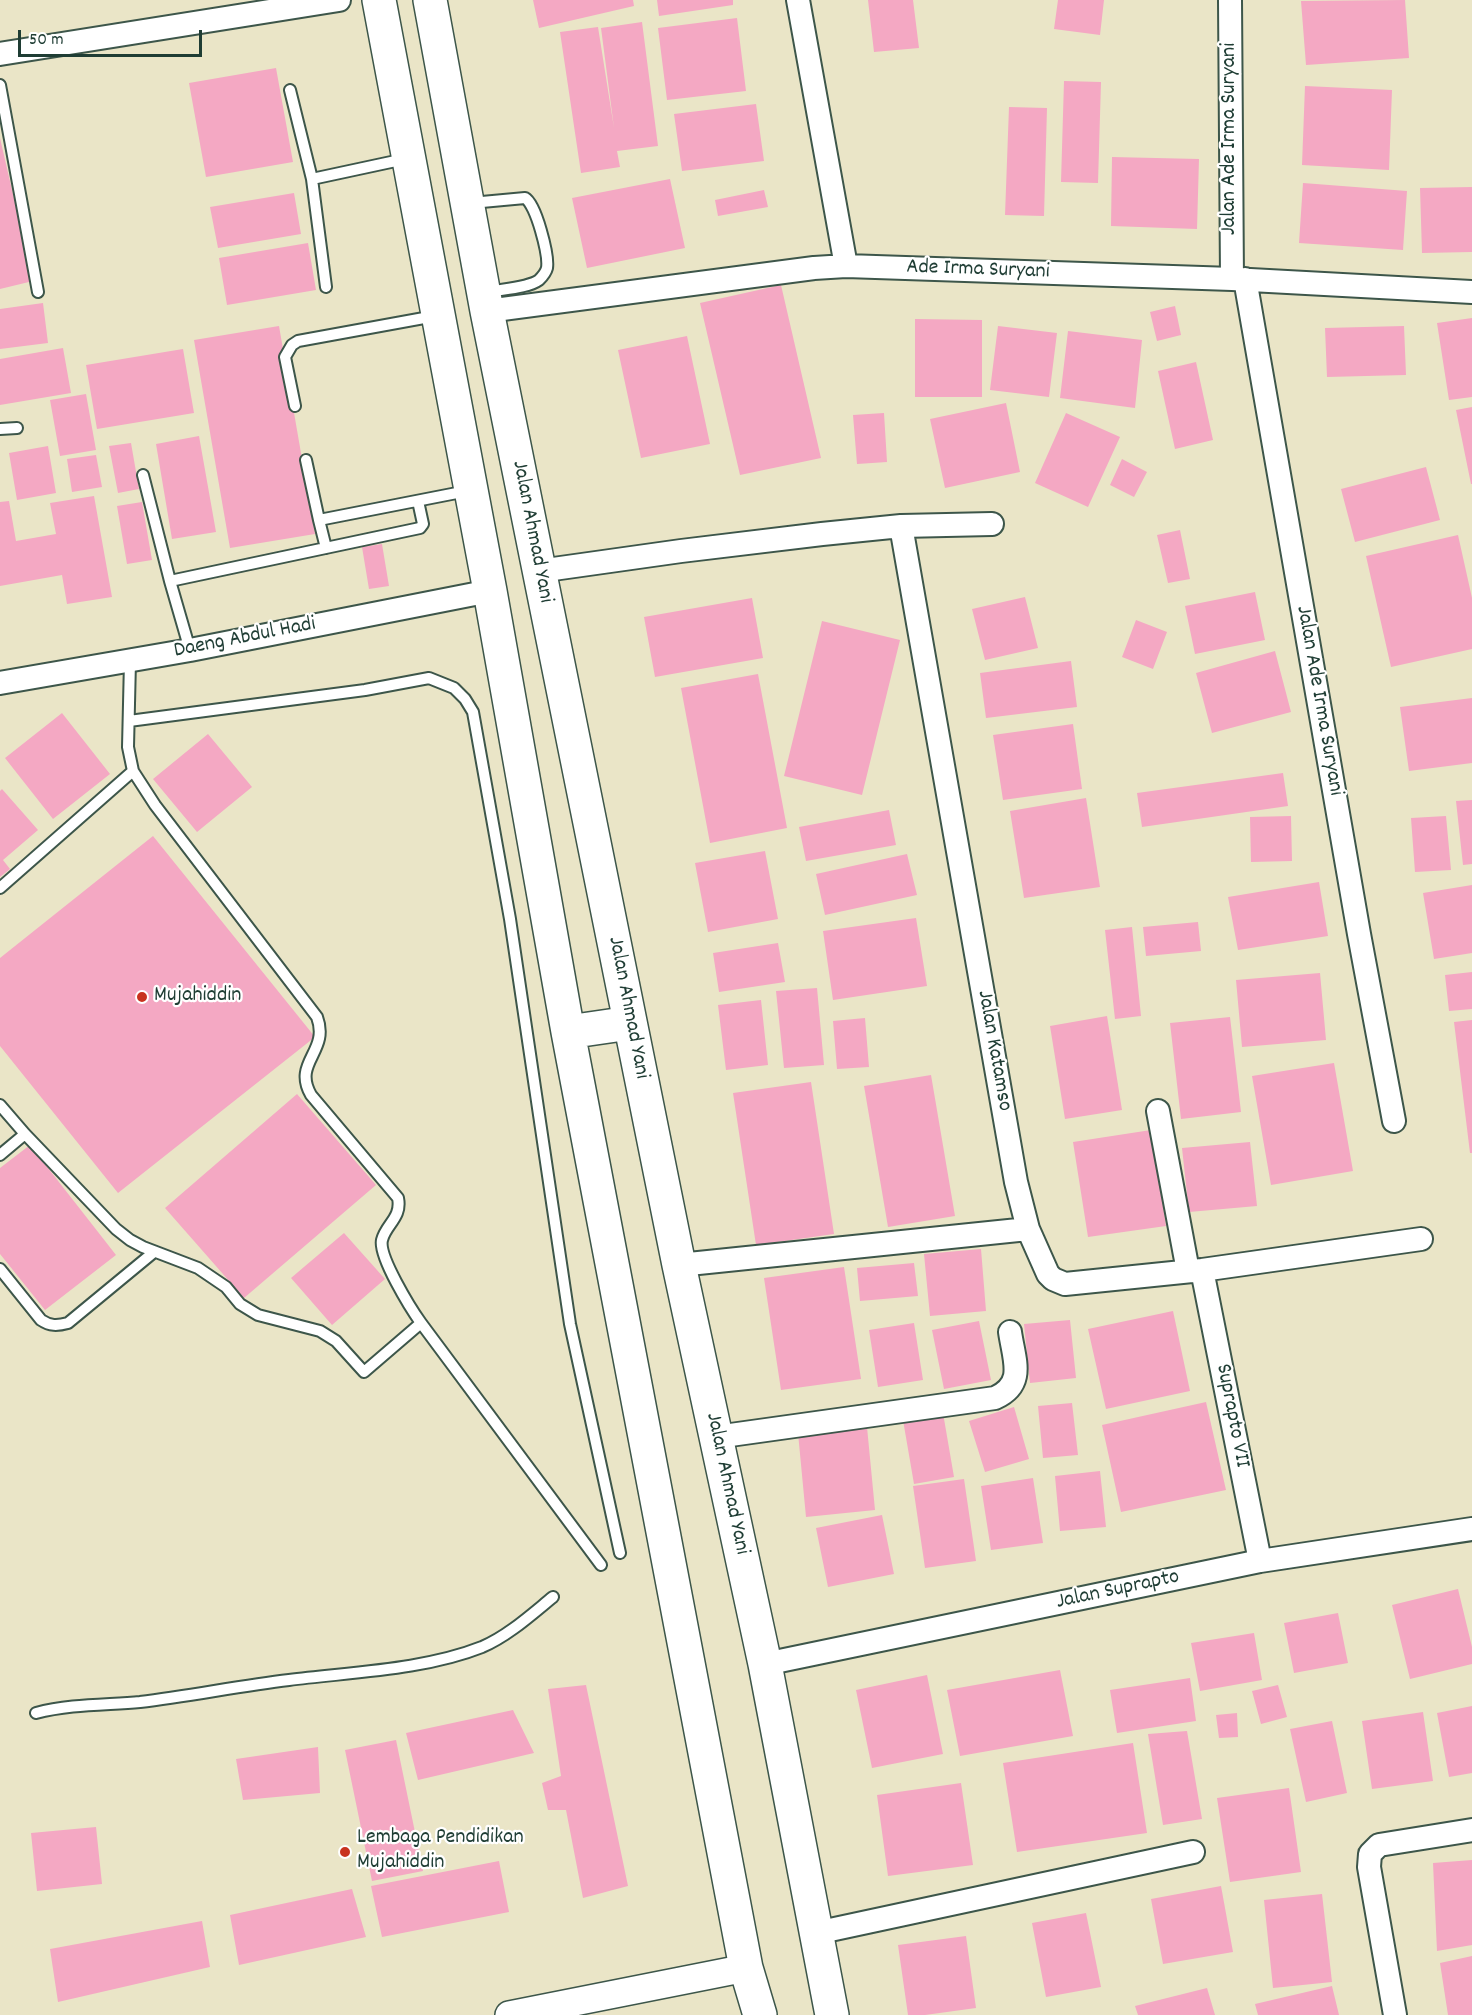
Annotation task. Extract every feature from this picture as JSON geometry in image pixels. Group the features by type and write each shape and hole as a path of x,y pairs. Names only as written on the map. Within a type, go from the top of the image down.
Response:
{"main road":[{"path":"379,0 490,591 568,1032 746,1968 760,2015"},
{"name":"Jalan Ahmad Yani","path":"430,0 485,302 679,1265 765,1664 832,2015"},
{"path":"568,1032 630,1023"}],"street":[{"path":"0,54 339,0"},
{"path":"798,0 846,267"},
{"name":"Jalan Ade Irma Suryani","path":"1230,0 1238,279 1394,1121"},
{"name":"Ade Irma Suryani","path":"485,302 814,268 846,267 1238,279 1472,292"},
{"path":"539,571 681,551 901,526 992,524"},
{"name":"Jalan Katamso","path":"901,526 1016,1182 1028,1229 1044,1267 1053,1279 1072,1284 1195,1270 1421,1239"},
{"name":"Daeng Abdul Hadi","path":"0,683 190,650 490,591"},
{"name":"Suprapto VII","path":"1158,1111 1260,1561"},
{"path":"679,1265 1028,1229"},
{"path":"716,1437 995,1398 1011,1388 1016,1377 1010,1332"},
{"name":"Jalan Suprapto","path":"765,1664 1260,1561 1472,1529"},
{"path":"1395,2015 1369,1867 1370,1854 1379,1845 1472,1830"},
{"path":"816,1933 1193,1852"},
{"path":"509,2015 746,1968"}],"lane":[{"path":"0,85 38,292"},
{"path":"290,90 312,179 326,287"},
{"path":"312,179 408,158"},
{"path":"467,203 525,198 531,202 544,242 547,267 539,280 485,302"},
{"path":"295,406 285,357 292,345 298,341 437,315"},
{"path":"0,429 17,428"},
{"path":"306,460 326,548"},
{"path":"143,475 190,650"},
{"path":"318,520 470,490"},
{"path":"170,581 420,528 423,524 418,501"},
{"path":"130,661 128,747 134,771 155,805 318,1017 321,1027 319,1042 306,1068 304,1077 306,1086 398,1198 399,1209 382,1238 381,1249 408,1302 421,1323 601,1565"},
{"path":"129,721 365,690 429,678 454,688 473,712 510,919 570,1324 620,1552"},
{"path":"0,888 134,771"},
{"path":"0,1105 116,1229 130,1240 154,1252 198,1268 226,1287 240,1304 258,1315 320,1331 336,1341 364,1372 421,1323"},
{"path":"0,1155 25,1134"},
{"path":"0,1269 41,1320 48,1324 61,1325 68,1323 154,1252"},
{"path":"36,1713 70,1706 110,1705 160,1699 248,1684 417,1664 452,1657 485,1646 508,1632 553,1597"}],"building":[{"path":"533,0 633,0 634,6 539,28"},
{"path":"657,0 733,0 733,5 659,16"},
{"path":"868,0 913,0 919,48 874,52"},
{"path":"1058,0 1104,0 1100,35 1054,29"},
{"path":"1405,0 1409,58 1306,65 1301,1"},
{"path":"737,18 746,91 667,100 658,28"},
{"path":"642,22 658,146 617,151 620,167 581,173 560,32 598,27 614,128 601,28"},
{"path":"276,68 293,162 206,177 189,83"},
{"path":"1064,81 1101,82 1098,183 1061,182"},
{"path":"1305,86 1392,90 1389,170 1302,165"},
{"path":"756,104 764,161 682,171 674,114"},
{"path":"1009,107 1047,108 1044,216 1005,215"},
{"path":"0,138 33,281 0,289"},
{"path":"1112,157 1199,159 1197,229 1111,226"},
{"path":"670,179 685,248 587,268 572,198"},
{"path":"1303,183 1407,191 1403,250 1299,243"},
{"path":"1472,187 1472,252 1422,253 1420,188"},
{"path":"764,190 768,207 718,216 715,200"},
{"path":"294,193 301,234 218,248 210,207"},
{"path":"308,243 316,290 227,305 219,258"},
{"path":"781,285 821,458 740,475 700,303"},
{"path":"43,303 48,343 0,349 0,309"},
{"path":"1175,306 1181,335 1157,341 1150,312"},
{"path":"1472,318 1472,397 1449,400 1437,323"},
{"path":"915,319 982,320 982,397 915,397"},
{"path":"279,326 315,534 230,548 194,340"},
{"path":"998,326 1057,333 1049,397 990,390"},
{"path":"1404,326 1406,375 1327,377 1325,328"},
{"path":"1068,331 1142,340 1135,408 1060,398"},
{"path":"687,336 710,444 641,458 618,350"},
{"path":"63,348 71,393 0,405 0,359"},
{"path":"183,349 194,413 97,429 86,365"},
{"path":"1196,362 1213,440 1175,449 1158,371"},
{"path":"86,394 96,450 60,456 50,400"},
{"path":"1006,403 1020,472 945,488 930,419"},
{"path":"1472,407 1472,484 1471,484 1456,410"},
{"path":"884,413 887,462 857,464 853,415"},
{"path":"1066,413 1120,437 1088,507 1035,483"},
{"path":"199,436 216,532 172,539 156,444"},
{"path":"131,443 139,489 118,493 109,446"},
{"path":"48,446 56,493 17,500 9,453"},
{"path":"96,455 102,487 72,492 67,459"},
{"path":"1122,459 1147,472 1134,497 1110,485"},
{"path":"1426,467 1440,520 1355,542 1341,489"},
{"path":"94,496 112,597 67,604 62,575 0,586 0,502 9,501 16,541 56,534 50,503"},
{"path":"142,502 152,560 127,564 117,506"},
{"path":"1180,530 1190,579 1168,583 1157,535"},
{"path":"1458,535 1472,598 1472,649 1391,667 1366,556"},
{"path":"382,544 389,586 369,589 362,547"},
{"path":"1255,592 1265,640 1195,654 1185,606"},
{"path":"1025,597 1038,648 985,660 972,609"},
{"path":"752,598 763,658 655,677 644,617"},
{"path":"1136,620 1167,632 1153,669 1122,657"},
{"path":"822,621 900,640 862,795 784,776"},
{"path":"1275,651 1291,712 1212,733 1196,673"},
{"path":"1071,661 1077,707 986,718 980,673"},
{"path":"758,674 787,828 710,843 681,688"},
{"path":"1472,698 1472,763 1409,771 1400,707"},
{"path":"62,713 110,774 53,819 5,758"},
{"path":"1073,724 1082,789 1003,800 993,735"},
{"path":"208,734 252,787 197,832 153,779"},
{"path":"1283,773 1288,806 1142,827 1137,793"},
{"path":"2,789 38,830 3,860 10,869 0,877 0,791"},
{"path":"1086,798 1100,887 1024,898 1010,811"},
{"path":"1472,800 1472,864 1463,865 1456,801"},
{"path":"889,810 896,845 806,861 799,827"},
{"path":"1291,816 1292,861 1251,862 1250,817"},
{"path":"1446,816 1451,870 1415,872 1411,818"},
{"name":"Mujahiddin","path":"153,836 315,1037 118,1193 0,1046 0,958"},
{"path":"765,851 778,919 708,932 695,863"},
{"path":"907,854 917,895 825,915 816,874"},
{"path":"1319,882 1328,936 1238,950 1228,897"},
{"path":"1472,885 1472,953 1434,959 1423,893"},
{"path":"916,918 927,986 833,1000 823,931"},
{"path":"1198,922 1201,951 1146,956 1143,927"},
{"path":"1132,927 1141,1016 1115,1019 1105,930"},
{"path":"778,943 785,982 719,992 713,953"},
{"path":"1472,972 1472,1009 1449,1011 1445,975"},
{"path":"1320,973 1326,1040 1242,1047 1236,980"},
{"path":"817,988 824,1065 784,1068 776,991"},
{"path":"761,1000 768,1065 726,1070 718,1005"},
{"path":"1107,1016 1122,1110 1065,1119 1050,1026"},
{"path":"1230,1017 1241,1112 1181,1119 1170,1023"},
{"path":"865,1018 869,1067 837,1069 833,1021"},
{"path":"1472,1020 1472,1153 1470,1153 1454,1022"},
{"path":"1334,1063 1353,1171 1271,1185 1252,1076"},
{"path":"931,1075 955,1216 888,1227 864,1086"},
{"path":"811,1082 834,1234 756,1245 733,1093"},
{"path":"297,1094 376,1185 244,1298 165,1208"},
{"path":"1151,1130 1166,1226 1088,1237 1073,1142"},
{"path":"1250,1142 1257,1206 1189,1212 1182,1148"},
{"path":"30,1145 116,1255 45,1310 0,1254 0,1168"},
{"path":"344,1233 385,1279 332,1325 291,1278"},
{"path":"981,1249 986,1311 930,1316 924,1254"},
{"path":"914,1263 918,1296 860,1301 857,1268"},
{"path":"844,1267 861,1379 781,1390 764,1278"},
{"path":"1173,1311 1190,1391 1106,1409 1088,1329"},
{"path":"1070,1320 1076,1378 1030,1383 1024,1324"},
{"path":"979,1321 991,1380 944,1389 932,1330"},
{"path":"914,1323 923,1380 878,1387 869,1330"},
{"path":"1206,1402 1226,1490 1121,1512 1102,1425"},
{"path":"1072,1403 1078,1455 1043,1458 1038,1406"},
{"path":"1014,1407 1029,1459 985,1472 969,1421"},
{"path":"943,1413 954,1477 914,1484 903,1420"},
{"path":"867,1427 875,1510 806,1517 798,1433"},
{"path":"1100,1471 1106,1527 1060,1531 1055,1476"},
{"path":"1033,1478 1043,1543 991,1550 981,1486"},
{"path":"964,1479 976,1561 925,1568 913,1486"},
{"path":"882,1515 894,1574 828,1587 816,1528"},
{"path":"1458,1589 1472,1647 1472,1664 1410,1679 1392,1605"},
{"path":"1338,1613 1348,1663 1294,1673 1284,1623"},
{"path":"1254,1633 1262,1680 1200,1691 1191,1643"},
{"path":"1060,1670 1073,1736 960,1756 947,1690"},
{"path":"927,1675 943,1754 872,1768 856,1690"},
{"path":"1190,1678 1196,1721 1117,1733 1110,1690"},
{"path":"586,1685 628,1886 583,1898 566,1810 548,1810 542,1783 561,1776 548,1689"},
{"path":"1278,1685 1287,1717 1261,1724 1252,1691"},
{"path":"1472,1706 1472,1773 1449,1777 1437,1713"},
{"path":"513,1710 534,1753 418,1780 406,1733"},
{"path":"1423,1712 1433,1781 1372,1789 1362,1721"},
{"path":"1237,1713 1238,1737 1219,1738 1216,1715"},
{"path":"1332,1721 1347,1793 1306,1802 1290,1729"},
{"path":"1187,1731 1202,1819 1163,1825 1148,1734"},
{"path":"396,1740 423,1871 372,1881 345,1750"},
{"path":"1133,1743 1147,1833 1017,1852 1003,1763"},
{"path":"318,1747 320,1793 243,1800 236,1759"},
{"path":"961,1783 973,1865 888,1876 877,1795"},
{"path":"1289,1788 1301,1872 1230,1882 1217,1798"},
{"path":"96,1827 102,1884 37,1891 31,1833"},
{"path":"1472,1860 1472,1945 1437,1951 1433,1863"},
{"path":"499,1861 509,1912 382,1937 371,1886"},
{"path":"1221,1886 1233,1952 1163,1964 1151,1899"},
{"path":"352,1889 366,1937 239,1965 230,1915"},
{"path":"1322,1894 1332,1982 1273,1988 1264,1900"},
{"path":"1086,1913 1101,1987 1046,1997 1032,1923"},
{"path":"202,1921 210,1967 58,2002 50,1949"},
{"path":"966,1936 976,2008 908,2015 898,1945"},
{"path":"1472,1956 1472,2015 1448,2015 1440,1963"},
{"path":"1332,1986 1339,2015 1258,2015 1255,2004"},
{"path":"1207,1988 1215,2015 1138,2015 1135,2006"}],"place":[{"name":"Mujahiddin","path":"142,997"},
{"name":"Lembaga Pendidikan Mujahiddin","path":"345,1852"}]}
